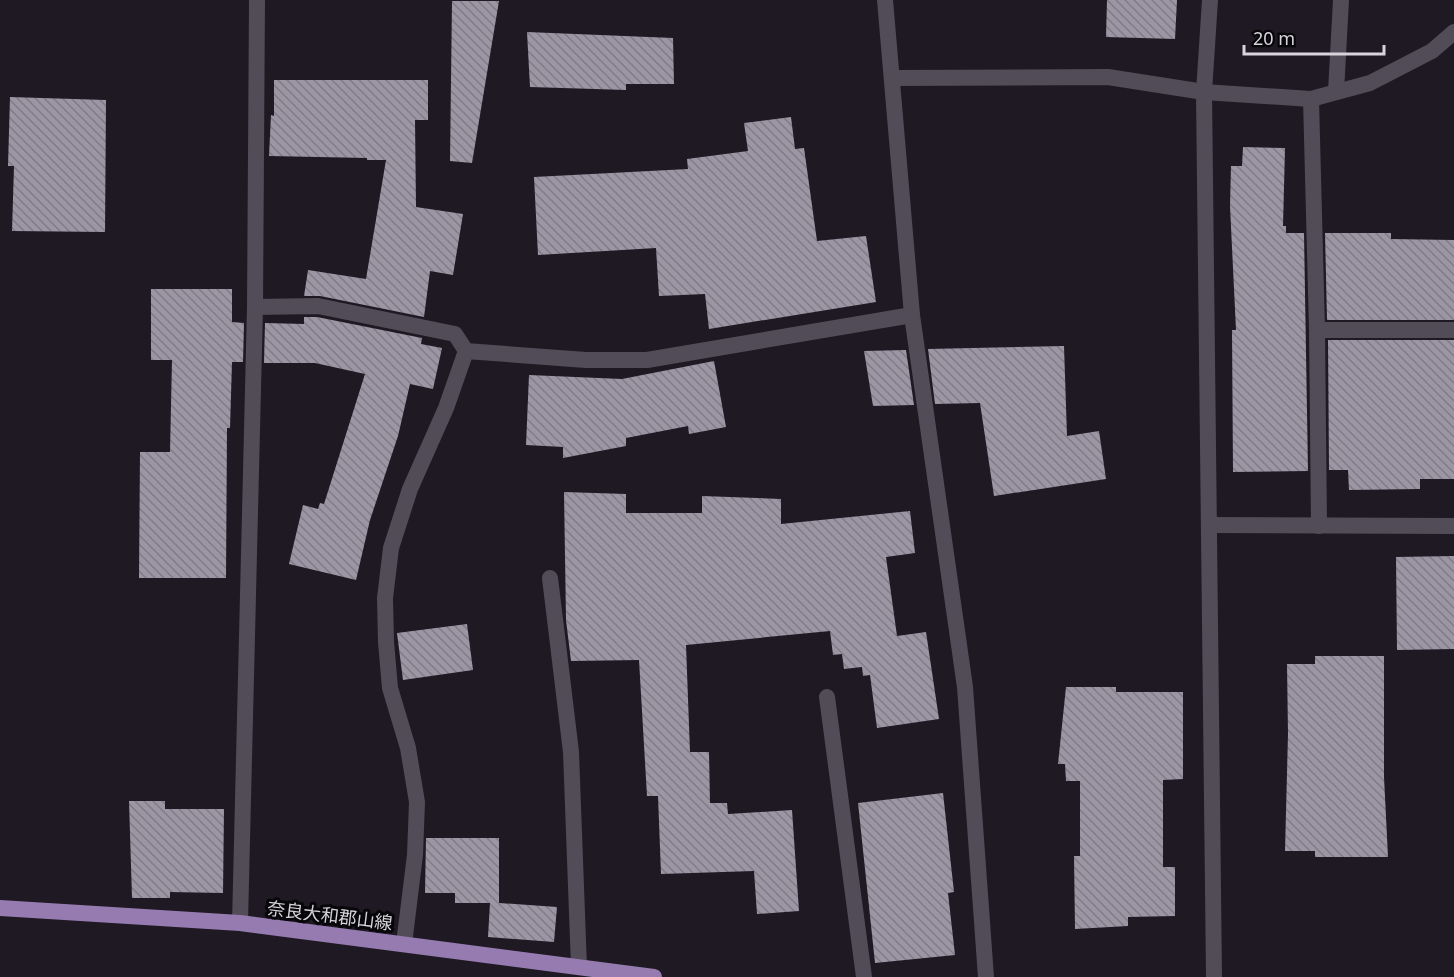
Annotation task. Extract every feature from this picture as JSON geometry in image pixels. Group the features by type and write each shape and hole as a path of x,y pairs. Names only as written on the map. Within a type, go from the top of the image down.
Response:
{"main road":[{"name":"奈良大和郡山線","path":"0,908 240,923 644,976"}],"street":[{"path":"240,923 255,307 256,0"},
{"path":"885,0 912,315 965,687 986,977"},
{"path":"1210,0 1204,92 1214,977"},
{"path":"1336,92 1341,0"},
{"path":"892,78 1108,77 1204,92 1311,99 1370,83 1432,51 1454,32"},
{"path":"1311,99 1319,526"},
{"path":"255,307 318,306 380,318 455,334 466,351"},
{"path":"466,351 586,360 647,360 912,315"},
{"path":"1317,330 1454,330"},
{"path":"404,944 415,855 417,802 408,748 390,688 385,598 391,548 410,489 446,408 466,351"},
{"path":"1209,525 1454,526"},
{"path":"550,578 571,752 579,967"},
{"path":"827,697 864,977"}],"building":[{"path":"1107,0 1177,0 1175,39 1106,37"},
{"path":"452,1 499,1 472,163 450,161"},
{"path":"527,32 673,38 674,84 626,84 626,90 530,87"},
{"path":"274,80 428,80 428,120 415,120 416,207 463,214 453,275 430,271 424,317 320,296 304,296 308,270 366,279 386,160 269,156 271,115 274,116"},
{"path":"10,97 106,100 105,232 12,231 14,166 8,166"},
{"path":"791,117 795,149 804,148 817,241 866,236 876,302 709,329 705,294 659,296 656,248 538,255 534,177 688,169 687,159 748,151 744,123"},
{"path":"1243,147 1285,148 1283,226 1286,226 1286,233 1304,233 1308,471 1233,472 1232,330 1236,330 1230,206 1231,166 1242,166"},
{"path":"1325,233 1391,233 1391,239 1454,240 1454,320 1327,320"},
{"path":"151,289 232,289 232,322 244,323 243,362 232,362 230,428 227,428 226,578 139,578 140,452 170,452 172,360 151,360"},
{"path":"304,317 317,317 422,338 421,344 442,348 433,389 410,384 398,436 370,520 356,580 289,564 303,505 318,509 320,503 324,504 365,374 315,363 264,363 265,323 304,324"},
{"path":"1328,340 1454,340 1454,479 1420,479 1420,489 1349,490 1348,470 1329,470"},
{"path":"1064,346 1067,436 1099,431 1106,479 994,496 980,403 935,404 928,349"},
{"path":"906,350 914,405 873,406 864,351"},
{"path":"714,361 726,427 689,434 688,426 626,438 626,446 563,458 563,447 526,445 529,375 622,379"},
{"path":"564,492 626,494 626,513 702,513 702,496 781,499 781,524 910,511 915,553 886,557 897,636 926,632 939,719 877,728 870,675 863,676 862,667 844,669 842,654 833,655 830,631 686,645 690,752 709,752 710,803 727,803 728,814 792,810 799,911 757,914 754,871 661,874 658,796 647,796 639,660 571,661 566,620"},
{"path":"1454,556 1454,649 1397,650 1396,557"},
{"path":"467,624 473,670 403,680 397,633"},
{"path":"1315,656 1384,656 1384,777 1388,857 1315,857 1315,851 1285,851 1287,664 1315,664"},
{"path":"1066,687 1116,687 1116,692 1183,692 1183,779 1163,780 1163,867 1175,867 1175,916 1128,917 1128,926 1075,929 1074,856 1080,856 1080,781 1066,781 1065,764 1058,764"},
{"path":"943,793 954,892 948,893 955,955 875,963 858,803"},
{"path":"129,801 165,801 165,809 224,809 223,893 170,892 170,898 132,898"},
{"path":"426,838 499,838 499,903 557,907 554,942 488,937 490,903 455,903 455,893 425,893"}]}
